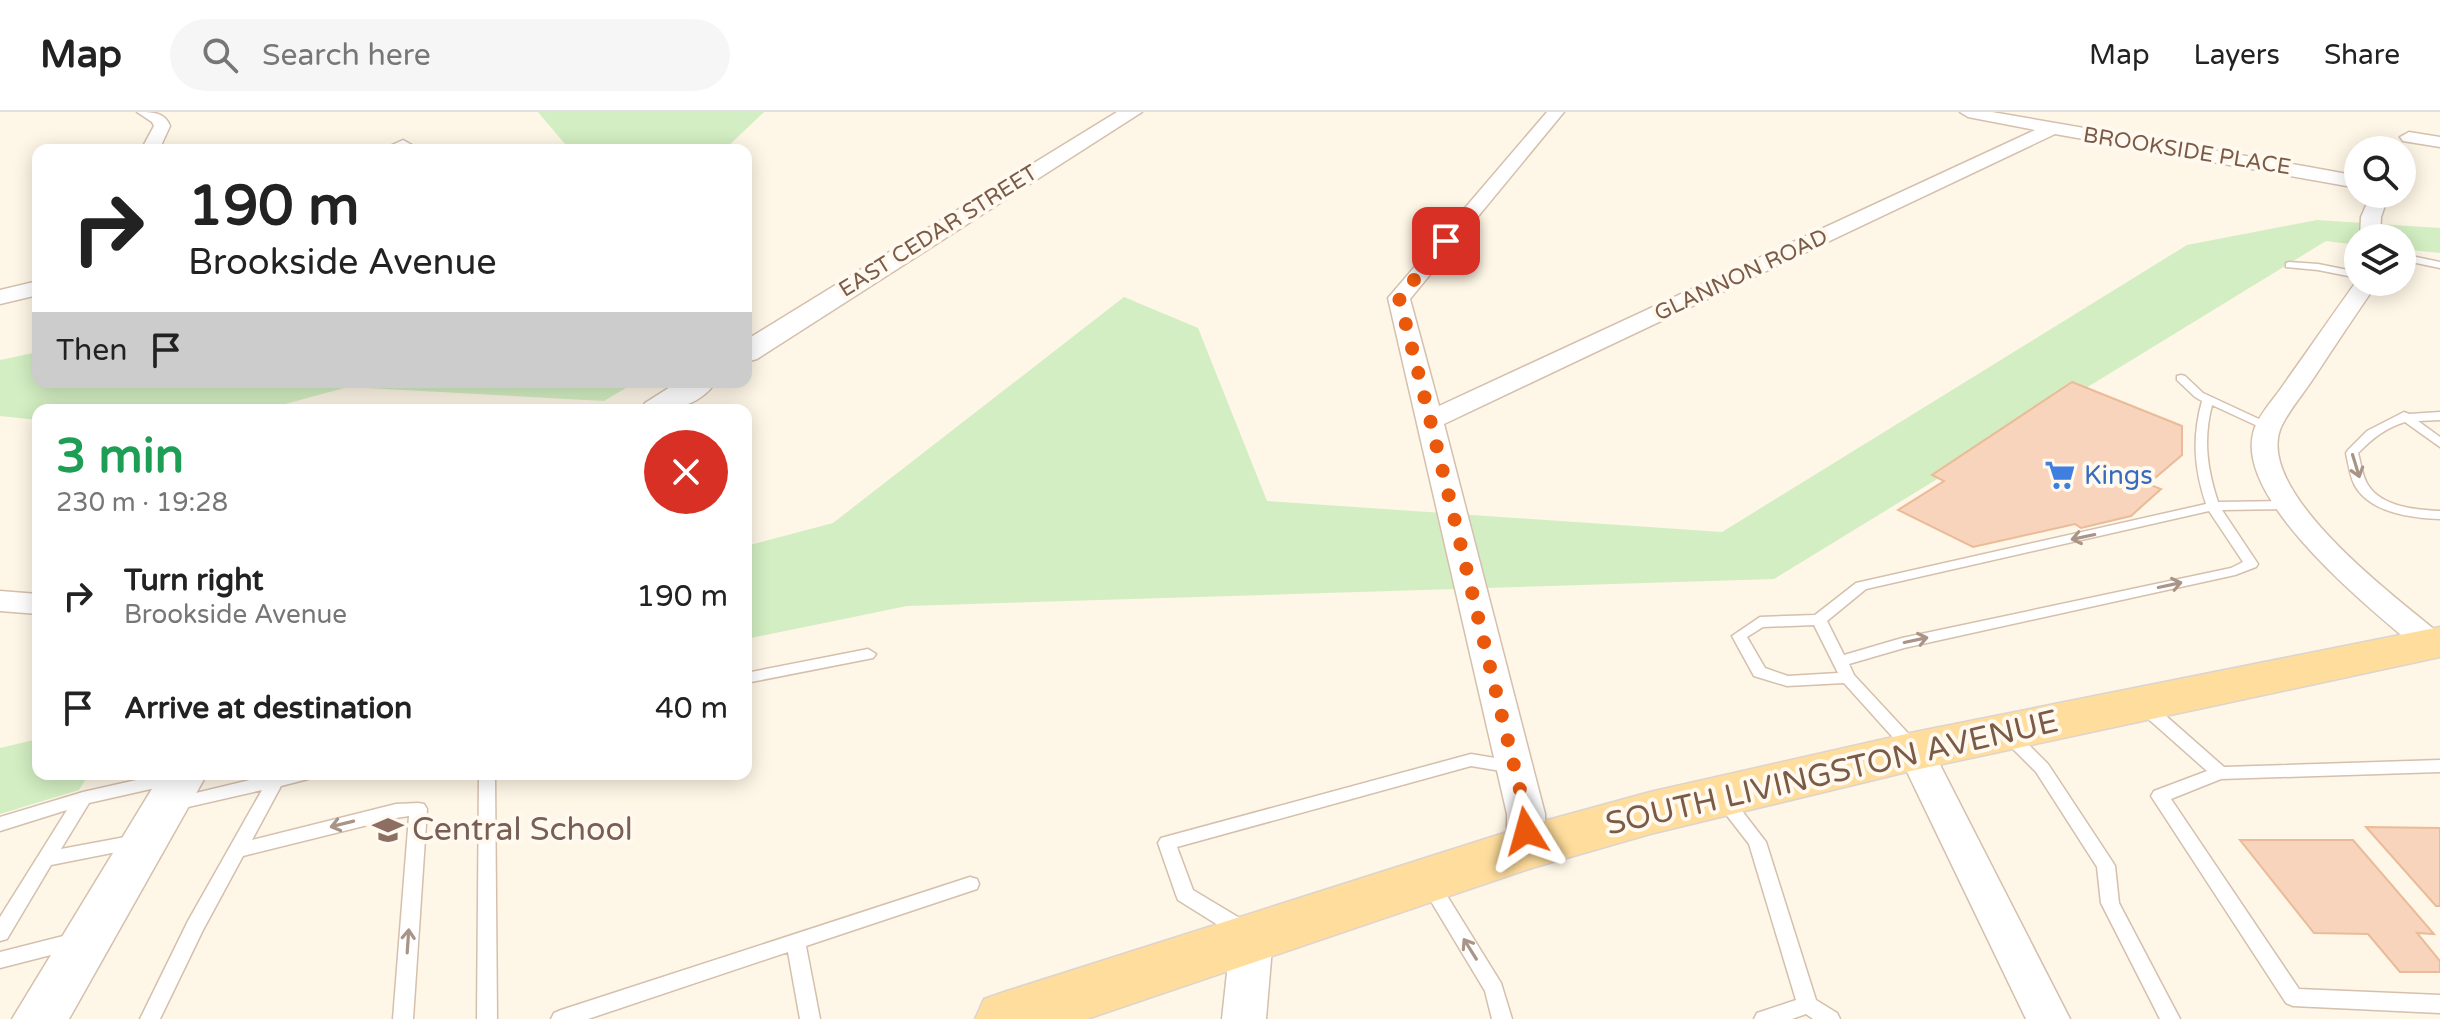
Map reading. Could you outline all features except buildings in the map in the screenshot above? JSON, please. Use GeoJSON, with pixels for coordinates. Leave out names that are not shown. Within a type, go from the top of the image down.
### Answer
{"type":"FeatureCollection","features":[{"type":"Feature","properties":{"kind":"main road","name":"SOUTH LIVINGSTON AVENUE"},"geometry":{"type":"LineString","coordinates":[[1007,1019],[1526,848],[1721,796],[2141,703],[2437,646]]}},
{"type":"Feature","properties":{"kind":"street"},"geometry":{"type":"LineString","coordinates":[[145,112],[160,119],[162,126],[153,144]]}},
{"type":"Feature","properties":{"kind":"street","name":"EAST CEDAR STREET"},"geometry":{"type":"LineString","coordinates":[[752,349],[1132,112]]}},
{"type":"Feature","properties":{"kind":"street"},"geometry":{"type":"LineString","coordinates":[[1526,848],[1526,814],[1399,298],[1556,112]]}},
{"type":"Feature","properties":{"kind":"street","name":"BROOKSIDE PLACE"},"geometry":{"type":"LineString","coordinates":[[1968,112],[2050,130],[2236,157],[2344,179]]}},
{"type":"Feature","properties":{"kind":"street","name":"GLANNON ROAD"},"geometry":{"type":"LineString","coordinates":[[1431,420],[2050,130]]}},
{"type":"Feature","properties":{"kind":"street"},"geometry":{"type":"LineString","coordinates":[[2416,139],[2440,142]]}},
{"type":"Feature","properties":{"kind":"street"},"geometry":{"type":"LineString","coordinates":[[0,297],[32,289]]}},
{"type":"Feature","properties":{"kind":"street"},"geometry":{"type":"LineString","coordinates":[[2357,296],[2268,426],[2263,454],[2291,505],[2329,552],[2437,646]]}},
{"type":"Feature","properties":{"kind":"street"},"geometry":{"type":"LineString","coordinates":[[665,404],[691,388]]}},
{"type":"Feature","properties":{"kind":"street"},"geometry":{"type":"LineString","coordinates":[[0,601],[32,604]]}},
{"type":"Feature","properties":{"kind":"street"},"geometry":{"type":"LineString","coordinates":[[1915,751],[2048,1019]]}},
{"type":"Feature","properties":{"kind":"street"},"geometry":{"type":"LineString","coordinates":[[40,1019],[168,799]]}},
{"type":"Feature","properties":{"kind":"street"},"geometry":{"type":"LineString","coordinates":[[1244,1019],[1252,936]]}},
{"type":"Feature","properties":{"kind":"lane"},"geometry":{"type":"LineString","coordinates":[[2416,260],[2440,265]]}},
{"type":"Feature","properties":{"kind":"lane"},"geometry":{"type":"LineString","coordinates":[[2289,265],[2344,272]]}},
{"type":"Feature","properties":{"kind":"lane"},"geometry":{"type":"LineString","coordinates":[[2181,378],[2208,400],[2268,426]]}},
{"type":"Feature","properties":{"kind":"lane"},"geometry":{"type":"LineString","coordinates":[[1840,661],[1902,643],[2235,571],[2251,564],[2213,506],[2200,468],[2199,428],[2208,400]]}},
{"type":"Feature","properties":{"kind":"lane"},"geometry":{"type":"LineString","coordinates":[[2403,416],[2440,443]]}},
{"type":"Feature","properties":{"kind":"lane"},"geometry":{"type":"LineString","coordinates":[[2440,416],[2403,416],[2363,439],[2352,453],[2363,489],[2377,499],[2414,513],[2440,515]]}},
{"type":"Feature","properties":{"kind":"lane"},"geometry":{"type":"LineString","coordinates":[[1848,678],[1787,681],[1759,672],[1739,636],[1760,622],[1819,620],[1861,586],[2213,506],[2291,505]]}},
{"type":"Feature","properties":{"kind":"lane"},"geometry":{"type":"LineString","coordinates":[[1819,620],[1848,678],[1915,751]]}},
{"type":"Feature","properties":{"kind":"lane"},"geometry":{"type":"LineString","coordinates":[[752,677],[868,654]]}},
{"type":"Feature","properties":{"kind":"lane"},"geometry":{"type":"LineString","coordinates":[[2141,703],[2220,773]]}},
{"type":"Feature","properties":{"kind":"lane"},"geometry":{"type":"LineString","coordinates":[[2006,732],[2042,768],[2106,866],[2110,903],[2170,1019]]}},
{"type":"Feature","properties":{"kind":"lane"},"geometry":{"type":"LineString","coordinates":[[1252,936],[1185,895],[1167,843],[1471,760],[1514,767]]}},
{"type":"Feature","properties":{"kind":"lane"},"geometry":{"type":"LineString","coordinates":[[2440,766],[2220,773],[2160,796],[2293,997],[2440,1004]]}},
{"type":"Feature","properties":{"kind":"lane"},"geometry":{"type":"LineString","coordinates":[[0,824],[83,798],[168,799],[276,780]]}},
{"type":"Feature","properties":{"kind":"lane"},"geometry":{"type":"LineString","coordinates":[[150,1019],[276,780]]}},
{"type":"Feature","properties":{"kind":"lane"},"geometry":{"type":"LineString","coordinates":[[487,780],[487,1019]]}},
{"type":"Feature","properties":{"kind":"lane"},"geometry":{"type":"LineString","coordinates":[[1721,796],[1757,842],[1808,1005],[1830,1019]]}},
{"type":"Feature","properties":{"kind":"lane"},"geometry":{"type":"LineString","coordinates":[[0,933],[83,798]]}},
{"type":"Feature","properties":{"kind":"lane"},"geometry":{"type":"LineString","coordinates":[[46,859],[168,799]]}},
{"type":"Feature","properties":{"kind":"lane"},"geometry":{"type":"LineString","coordinates":[[238,850],[396,811],[418,809],[403,1019]]}},
{"type":"Feature","properties":{"kind":"lane"},"geometry":{"type":"LineString","coordinates":[[1427,880],[1494,989],[1502,1019]]}},
{"type":"Feature","properties":{"kind":"lane"},"geometry":{"type":"LineString","coordinates":[[561,1019],[970,884]]}},
{"type":"Feature","properties":{"kind":"lane"},"geometry":{"type":"LineString","coordinates":[[0,960],[87,938]]}},
{"type":"Feature","properties":{"kind":"lane"},"geometry":{"type":"LineString","coordinates":[[796,943],[810,1019]]}},
{"type":"Feature","properties":{"kind":"lane"},"geometry":{"type":"LineString","coordinates":[[1764,1019],[1808,1005]]}},
{"type":"Feature","properties":{"kind":"green space"},"geometry":{"type":"Polygon","coordinates":[[[538,112],[764,112],[730,144],[565,144],[538,112]]]}},
{"type":"Feature","properties":{"kind":"green space"},"geometry":{"type":"Polygon","coordinates":[[[2317,220],[2378,224],[2344,224],[2344,243],[2326,241],[1774,579],[907,606],[752,638],[752,544],[833,523],[1124,297],[1198,328],[1267,501],[1722,532],[2187,245],[2317,220]]]}},
{"type":"Feature","properties":{"kind":"green space"},"geometry":{"type":"Polygon","coordinates":[[[2416,226],[2440,228],[2440,253],[2416,250],[2416,226]]]}},
{"type":"Feature","properties":{"kind":"green space"},"geometry":{"type":"Polygon","coordinates":[[[32,353],[32,388],[344,388],[285,404],[32,404],[32,419],[0,416],[0,360],[32,353]]]}},
{"type":"Feature","properties":{"kind":"green space"},"geometry":{"type":"Polygon","coordinates":[[[366,388],[626,388],[604,401],[366,388]]]}},
{"type":"Feature","properties":{"kind":"green space"},"geometry":{"type":"Polygon","coordinates":[[[32,740],[32,780],[85,780],[79,790],[0,814],[0,748],[32,740]]]}},
{"type":"Feature","properties":{"kind":"place","name":"Kings"},"geometry":{"type":"Point","coordinates":[2060,475]}},
{"type":"Feature","properties":{"kind":"place","name":"Central School"},"geometry":{"type":"Point","coordinates":[388,830]}},
{"type":"Feature","properties":{"kind":"route"},"geometry":{"type":"LineString","coordinates":[[1446,241],[1399,298],[1526,814],[1526,831]]}}]}
